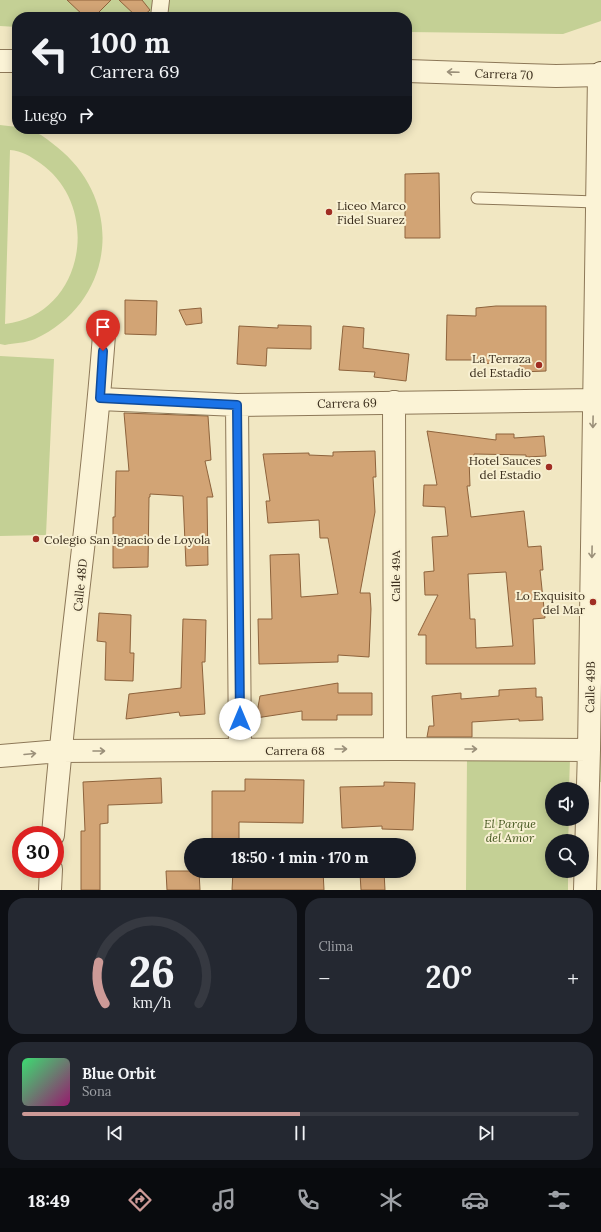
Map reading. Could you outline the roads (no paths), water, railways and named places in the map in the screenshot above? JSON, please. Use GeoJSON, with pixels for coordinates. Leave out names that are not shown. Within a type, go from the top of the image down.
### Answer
{"type":"FeatureCollection","features":[{"type":"Feature","properties":{"kind":"street"},"geometry":{"type":"LineString","coordinates":[[159,12],[160,0]]}},
{"type":"Feature","properties":{"kind":"street"},"geometry":{"type":"LineString","coordinates":[[0,61],[12,61]]}},
{"type":"Feature","properties":{"kind":"street","name":"Carrera 70"},"geometry":{"type":"LineString","coordinates":[[412,71],[556,76],[600,75]]}},
{"type":"Feature","properties":{"kind":"street","name":"Calle 49B"},"geometry":{"type":"LineString","coordinates":[[585,890],[589,750],[596,202],[599,179],[600,75]]}},
{"type":"Feature","properties":{"kind":"street","name":"Calle 48D"},"geometry":{"type":"LineString","coordinates":[[54,826],[60,751],[74,640],[100,398],[104,335]]}},
{"type":"Feature","properties":{"kind":"street","name":"Carrera 69"},"geometry":{"type":"LineString","coordinates":[[100,398],[237,405],[594,400]]}},
{"type":"Feature","properties":{"kind":"street","name":"Calle 49A"},"geometry":{"type":"LineString","coordinates":[[394,402],[395,749]]}},
{"type":"Feature","properties":{"kind":"street"},"geometry":{"type":"LineString","coordinates":[[237,405],[240,750]]}},
{"type":"Feature","properties":{"kind":"street","name":"Carrera 68"},"geometry":{"type":"LineString","coordinates":[[0,756],[60,751],[395,749],[589,750]]}},
{"type":"Feature","properties":{"kind":"street"},"geometry":{"type":"LineString","coordinates":[[50,890],[51,878]]}},
{"type":"Feature","properties":{"kind":"lane"},"geometry":{"type":"LineString","coordinates":[[477,198],[596,202]]}},
{"type":"Feature","properties":{"kind":"place","name":"Liceo Marco Fidel Suarez"},"geometry":{"type":"Point","coordinates":[329,212]}},
{"type":"Feature","properties":{"kind":"place","name":"La Terraza del Estadio"},"geometry":{"type":"Point","coordinates":[539,365]}},
{"type":"Feature","properties":{"kind":"place","name":"Hotel Sauces del Estadio"},"geometry":{"type":"Point","coordinates":[549,467]}},
{"type":"Feature","properties":{"kind":"place","name":"Colegio San Ignacio de Loyola"},"geometry":{"type":"Point","coordinates":[36,539]}},
{"type":"Feature","properties":{"kind":"place","name":"Lo Exquisito del Mar"},"geometry":{"type":"Point","coordinates":[593,602]}},
{"type":"Feature","properties":{"kind":"park label","name":"El Parque del Amor"},"geometry":{"type":"Point","coordinates":[510,830]}}]}
